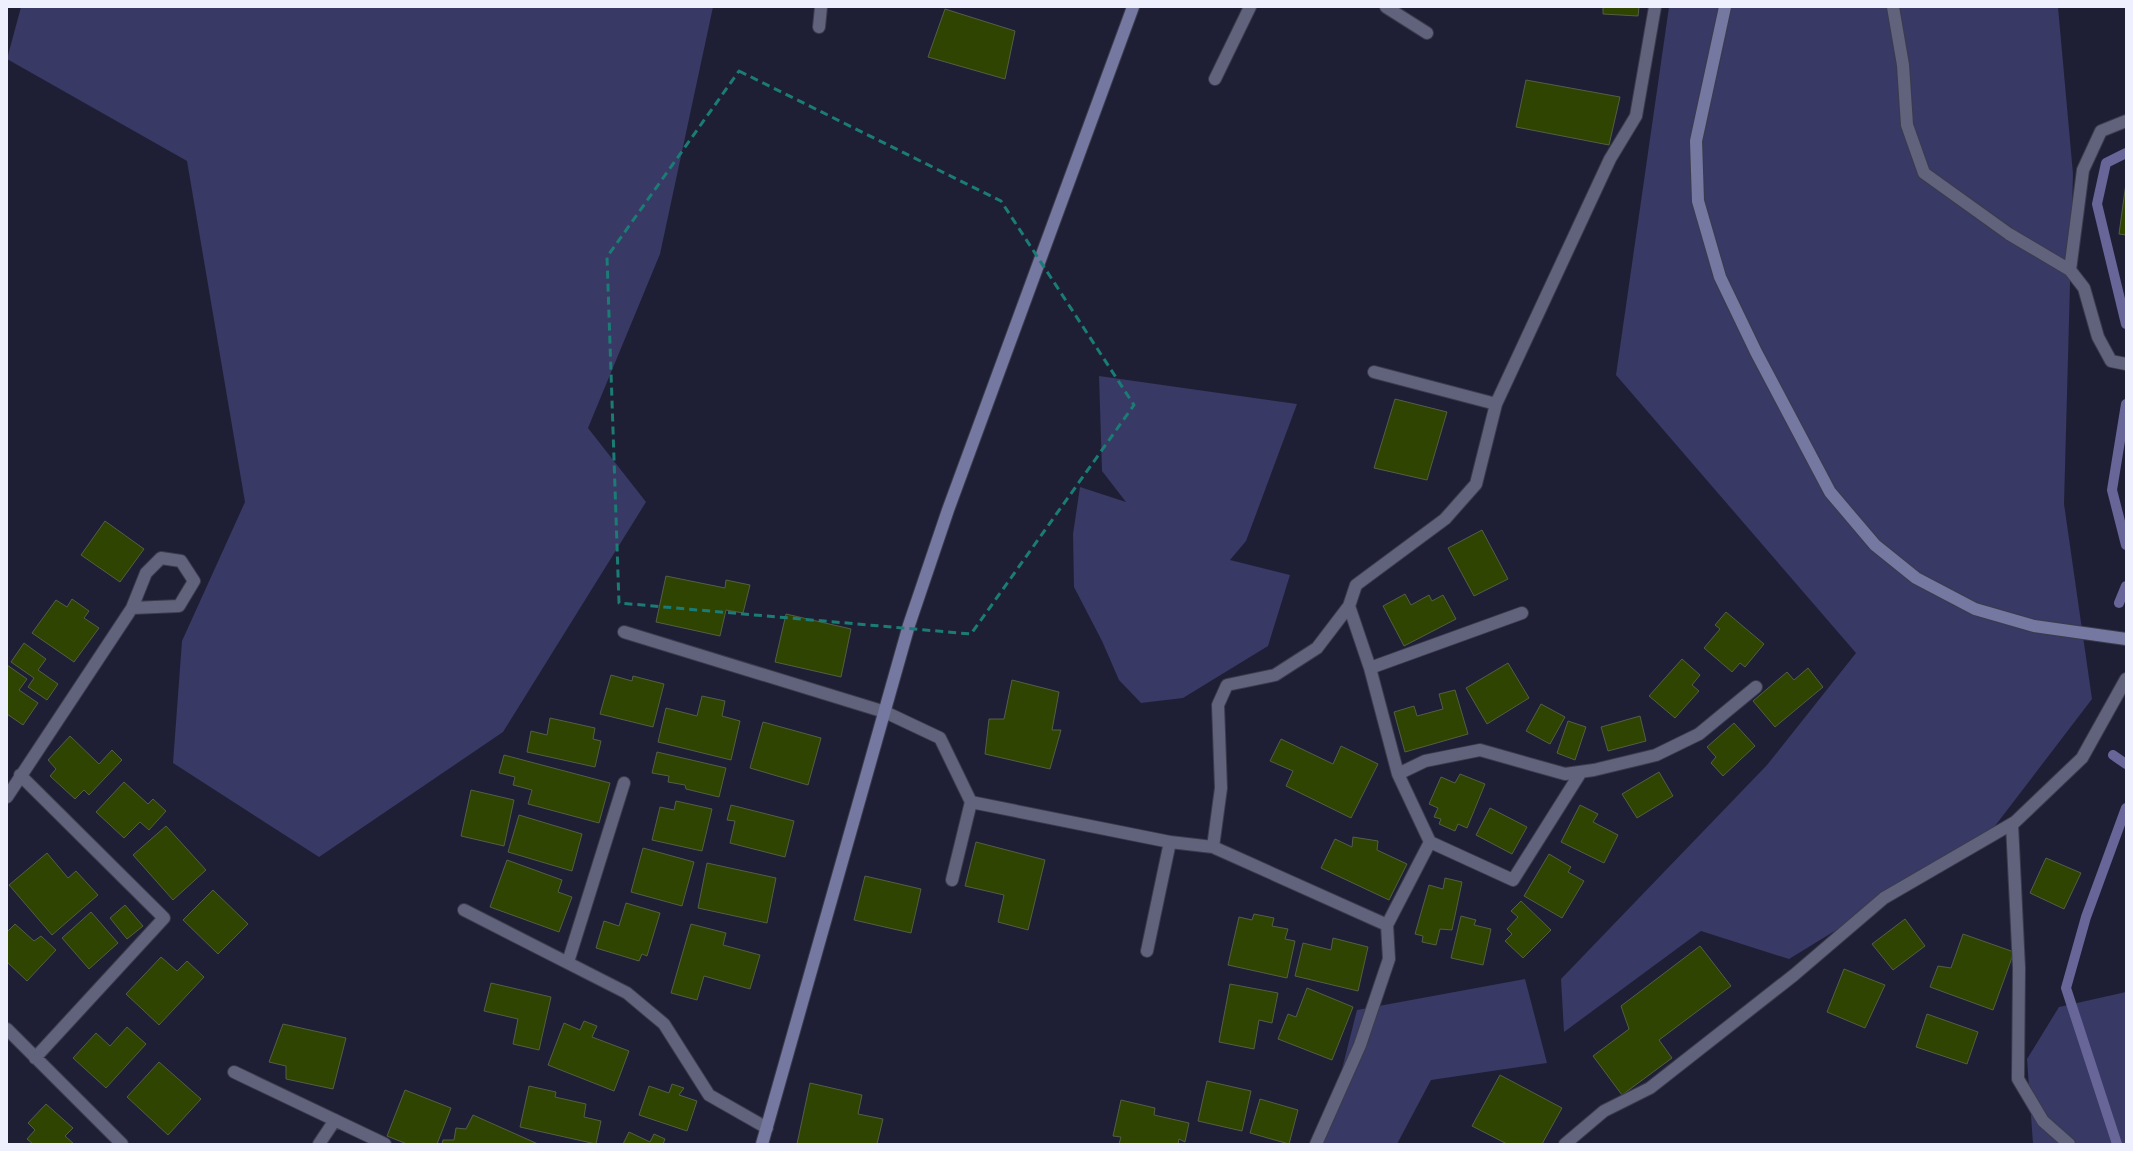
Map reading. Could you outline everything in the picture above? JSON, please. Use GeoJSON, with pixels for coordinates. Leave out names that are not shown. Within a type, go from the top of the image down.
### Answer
{"type":"FeatureCollection","features":[{"type":"Feature","properties":{"kind":"street"},"geometry":{"type":"LineString","coordinates":[[819,27],[821,7]]}},
{"type":"Feature","properties":{"kind":"street"},"geometry":{"type":"LineString","coordinates":[[762,1144],[909,625],[948,510],[1133,7]]}},
{"type":"Feature","properties":{"kind":"street"},"geometry":{"type":"LineString","coordinates":[[1216,79],[1250,7]]}},
{"type":"Feature","properties":{"kind":"street"},"geometry":{"type":"LineString","coordinates":[[1386,7],[1427,33]]}},
{"type":"Feature","properties":{"kind":"street"},"geometry":{"type":"LineString","coordinates":[[1213,847],[1221,788],[1218,705],[1228,685],[1275,675],[1317,648],[1349,606],[1356,585],[1445,519],[1476,484],[1496,404],[1610,159],[1636,116],[1655,7]]}},
{"type":"Feature","properties":{"kind":"street"},"geometry":{"type":"LineString","coordinates":[[1725,7],[1696,141],[1698,201],[1720,277],[1756,352],[1830,492],[1875,545],[1916,578],[1975,609],[2034,626],[2126,639]]}},
{"type":"Feature","properties":{"kind":"street"},"geometry":{"type":"LineString","coordinates":[[1893,7],[1903,65],[1907,124],[1924,173],[2009,234],[2070,270],[2084,288],[2098,337],[2111,362],[2126,364]]}},
{"type":"Feature","properties":{"kind":"street"},"geometry":{"type":"LineString","coordinates":[[2070,270],[2082,170],[2102,130],[2126,121]]}},
{"type":"Feature","properties":{"kind":"street"},"geometry":{"type":"LineString","coordinates":[[1374,372],[1496,404]]}},
{"type":"Feature","properties":{"kind":"street"},"geometry":{"type":"LineString","coordinates":[[7,797],[20,775],[132,608],[146,573],[161,558],[181,561],[194,580],[179,606],[132,608]]}},
{"type":"Feature","properties":{"kind":"street"},"geometry":{"type":"LineString","coordinates":[[1349,606],[1370,668],[1398,774],[1430,842],[1513,880],[1581,772]]}},
{"type":"Feature","properties":{"kind":"street"},"geometry":{"type":"LineString","coordinates":[[1370,668],[1522,613]]}},
{"type":"Feature","properties":{"kind":"street"},"geometry":{"type":"LineString","coordinates":[[624,632],[885,712],[940,738],[971,802],[952,880]]}},
{"type":"Feature","properties":{"kind":"street"},"geometry":{"type":"LineString","coordinates":[[1565,1144],[1604,1111],[1650,1088],[1794,975],[1884,898],[2012,824],[2082,758],[2126,679]]}},
{"type":"Feature","properties":{"kind":"street"},"geometry":{"type":"LineString","coordinates":[[1398,774],[1424,761],[1480,750],[1565,774],[1581,772],[1656,755],[1699,734],[1756,687]]}},
{"type":"Feature","properties":{"kind":"street"},"geometry":{"type":"LineString","coordinates":[[20,775],[164,918],[35,1058]]}},
{"type":"Feature","properties":{"kind":"street"},"geometry":{"type":"LineString","coordinates":[[568,962],[624,783]]}},
{"type":"Feature","properties":{"kind":"street"},"geometry":{"type":"LineString","coordinates":[[971,802],[1170,842],[1213,847],[1388,925]]}},
{"type":"Feature","properties":{"kind":"street"},"geometry":{"type":"LineString","coordinates":[[2012,824],[2019,968],[2018,1079],[2042,1120],[2069,1144]]}},
{"type":"Feature","properties":{"kind":"street"},"geometry":{"type":"LineString","coordinates":[[1146,951],[1170,842]]}},
{"type":"Feature","properties":{"kind":"street"},"geometry":{"type":"LineString","coordinates":[[1316,1144],[1360,1044],[1390,959],[1388,925],[1430,842]]}},
{"type":"Feature","properties":{"kind":"street"},"geometry":{"type":"LineString","coordinates":[[464,910],[627,993],[664,1024],[709,1095],[767,1128]]}},
{"type":"Feature","properties":{"kind":"street"},"geometry":{"type":"LineString","coordinates":[[7,1029],[122,1144]]}},
{"type":"Feature","properties":{"kind":"street"},"geometry":{"type":"LineString","coordinates":[[234,1072],[385,1144]]}},
{"type":"Feature","properties":{"kind":"street"},"geometry":{"type":"LineString","coordinates":[[319,1144],[335,1120]]}},
{"type":"Feature","properties":{"kind":"highlighted area"},"geometry":{"type":"Polygon","coordinates":[[[739,71],[1001,201],[1134,405],[971,634],[619,603],[607,257],[739,71]]]}},
{"type":"Feature","properties":{"kind":"shaded area"},"geometry":{"type":"Polygon","coordinates":[[[21,7],[713,7],[660,254],[588,428],[646,502],[503,732],[319,857],[173,763],[182,641],[245,502],[187,161],[7,59],[21,7]]]}},
{"type":"Feature","properties":{"kind":"shaded area"},"geometry":{"type":"Polygon","coordinates":[[[1669,7],[2058,7],[2073,174],[2064,504],[2092,699],[1985,839],[1789,959],[1701,931],[1564,1032],[1561,979],[1767,765],[1856,653],[1616,375],[1669,7]]]}},
{"type":"Feature","properties":{"kind":"shaded area"},"geometry":{"type":"Polygon","coordinates":[[[1099,376],[1297,404],[1246,541],[1230,560],[1290,575],[1268,646],[1183,698],[1141,703],[1119,680],[1102,641],[1074,587],[1073,534],[1080,487],[1126,502],[1102,471],[1099,376]]]}},
{"type":"Feature","properties":{"kind":"shaded area"},"geometry":{"type":"Polygon","coordinates":[[[1525,979],[1547,1063],[1431,1080],[1397,1144],[1323,1144],[1357,1010],[1525,979]]]}},
{"type":"Feature","properties":{"kind":"shaded area"},"geometry":{"type":"Polygon","coordinates":[[[2126,992],[2126,1144],[2033,1144],[2027,1059],[2059,1007],[2126,992]]]}},
{"type":"Feature","properties":{"kind":"building"},"geometry":{"type":"Polygon","coordinates":[[[1603,7],[1639,7],[1638,16],[1603,14],[1603,7]]]}},
{"type":"Feature","properties":{"kind":"building"},"geometry":{"type":"Polygon","coordinates":[[[945,9],[1015,31],[1005,79],[928,57],[945,9]]]}},
{"type":"Feature","properties":{"kind":"building"},"geometry":{"type":"Polygon","coordinates":[[[1526,80],[1620,97],[1609,145],[1516,127],[1526,80]]]}},
{"type":"Feature","properties":{"kind":"building"},"geometry":{"type":"Polygon","coordinates":[[[2126,183],[2126,235],[2119,234],[2126,183]]]}},
{"type":"Feature","properties":{"kind":"building"},"geometry":{"type":"Polygon","coordinates":[[[1395,399],[1447,412],[1427,480],[1374,468],[1395,399]]]}},
{"type":"Feature","properties":{"kind":"building"},"geometry":{"type":"Polygon","coordinates":[[[105,521],[144,549],[120,582],[81,555],[105,521]]]}},
{"type":"Feature","properties":{"kind":"building"},"geometry":{"type":"Polygon","coordinates":[[[1482,530],[1508,579],[1474,596],[1448,548],[1482,530]]]}},
{"type":"Feature","properties":{"kind":"building"},"geometry":{"type":"Polygon","coordinates":[[[666,576],[725,588],[726,580],[750,585],[743,613],[726,610],[720,636],[656,622],[666,576]]]}},
{"type":"Feature","properties":{"kind":"building"},"geometry":{"type":"Polygon","coordinates":[[[1405,594],[1411,605],[1429,595],[1432,601],[1443,595],[1456,619],[1404,646],[1383,606],[1405,594]]]}},
{"type":"Feature","properties":{"kind":"building"},"geometry":{"type":"Polygon","coordinates":[[[72,599],[89,611],[84,618],[99,628],[74,662],[32,633],[56,600],[67,607],[72,599]]]}},
{"type":"Feature","properties":{"kind":"building"},"geometry":{"type":"Polygon","coordinates":[[[1726,612],[1764,644],[1745,667],[1740,663],[1732,672],[1704,648],[1720,629],[1715,625],[1726,612]]]}},
{"type":"Feature","properties":{"kind":"building"},"geometry":{"type":"Polygon","coordinates":[[[786,614],[851,629],[841,677],[775,662],[786,614]]]}},
{"type":"Feature","properties":{"kind":"building"},"geometry":{"type":"Polygon","coordinates":[[[24,643],[46,659],[38,670],[58,684],[47,700],[28,687],[34,678],[11,662],[24,643]]]}},
{"type":"Feature","properties":{"kind":"building"},"geometry":{"type":"Polygon","coordinates":[[[1682,659],[1700,675],[1692,685],[1699,691],[1675,718],[1649,696],[1682,659]]]}},
{"type":"Feature","properties":{"kind":"building"},"geometry":{"type":"Polygon","coordinates":[[[1508,663],[1529,698],[1487,724],[1466,688],[1508,663]]]}},
{"type":"Feature","properties":{"kind":"building"},"geometry":{"type":"Polygon","coordinates":[[[7,665],[27,679],[19,690],[38,703],[23,725],[7,714],[7,665]]]}},
{"type":"Feature","properties":{"kind":"building"},"geometry":{"type":"Polygon","coordinates":[[[1808,668],[1823,687],[1775,727],[1753,701],[1787,672],[1794,680],[1808,668]]]}},
{"type":"Feature","properties":{"kind":"building"},"geometry":{"type":"Polygon","coordinates":[[[611,675],[632,681],[633,676],[664,684],[653,727],[600,714],[611,675]]]}},
{"type":"Feature","properties":{"kind":"building"},"geometry":{"type":"Polygon","coordinates":[[[1012,680],[1059,692],[1052,730],[1061,730],[1050,769],[985,754],[989,719],[1004,719],[1012,680]]]}},
{"type":"Feature","properties":{"kind":"building"},"geometry":{"type":"Polygon","coordinates":[[[1455,690],[1468,734],[1405,752],[1394,712],[1414,706],[1417,716],[1443,709],[1439,694],[1455,690]]]}},
{"type":"Feature","properties":{"kind":"building"},"geometry":{"type":"Polygon","coordinates":[[[702,696],[725,701],[722,716],[740,721],[731,760],[658,742],[666,708],[697,716],[702,696]]]}},
{"type":"Feature","properties":{"kind":"building"},"geometry":{"type":"Polygon","coordinates":[[[1541,704],[1565,717],[1550,744],[1526,731],[1541,704]]]}},
{"type":"Feature","properties":{"kind":"building"},"geometry":{"type":"Polygon","coordinates":[[[1640,716],[1646,741],[1608,751],[1601,727],[1640,716]]]}},
{"type":"Feature","properties":{"kind":"building"},"geometry":{"type":"Polygon","coordinates":[[[550,718],[595,728],[593,739],[601,741],[595,767],[527,752],[531,731],[547,735],[550,718]]]}},
{"type":"Feature","properties":{"kind":"building"},"geometry":{"type":"Polygon","coordinates":[[[1568,721],[1586,727],[1575,760],[1557,753],[1568,721]]]}},
{"type":"Feature","properties":{"kind":"building"},"geometry":{"type":"Polygon","coordinates":[[[763,722],[821,738],[808,785],[750,768],[763,722]]]}},
{"type":"Feature","properties":{"kind":"building"},"geometry":{"type":"Polygon","coordinates":[[[1734,723],[1755,746],[1723,776],[1711,763],[1716,757],[1707,747],[1734,723]]]}},
{"type":"Feature","properties":{"kind":"building"},"geometry":{"type":"Polygon","coordinates":[[[70,736],[99,764],[112,750],[122,760],[89,795],[84,790],[75,799],[50,776],[56,769],[48,760],[70,736]]]}},
{"type":"Feature","properties":{"kind":"building"},"geometry":{"type":"Polygon","coordinates":[[[1281,739],[1333,764],[1341,746],[1378,764],[1351,818],[1286,786],[1293,771],[1270,761],[1281,739]]]}},
{"type":"Feature","properties":{"kind":"building"},"geometry":{"type":"Polygon","coordinates":[[[657,752],[726,768],[719,797],[686,789],[685,785],[668,782],[669,776],[652,773],[657,752]]]}},
{"type":"Feature","properties":{"kind":"building"},"geometry":{"type":"Polygon","coordinates":[[[504,755],[610,783],[599,823],[528,804],[532,790],[513,785],[515,777],[499,773],[504,755]]]}},
{"type":"Feature","properties":{"kind":"building"},"geometry":{"type":"Polygon","coordinates":[[[1659,772],[1673,796],[1637,818],[1622,794],[1659,772]]]}},
{"type":"Feature","properties":{"kind":"building"},"geometry":{"type":"Polygon","coordinates":[[[1460,774],[1485,784],[1467,828],[1458,824],[1455,831],[1439,824],[1441,819],[1434,817],[1438,808],[1429,804],[1441,777],[1455,783],[1460,774]]]}},
{"type":"Feature","properties":{"kind":"building"},"geometry":{"type":"Polygon","coordinates":[[[124,782],[148,804],[153,799],[166,811],[149,830],[140,822],[124,838],[96,812],[124,782]]]}},
{"type":"Feature","properties":{"kind":"building"},"geometry":{"type":"Polygon","coordinates":[[[471,790],[514,800],[504,846],[461,836],[471,790]]]}},
{"type":"Feature","properties":{"kind":"building"},"geometry":{"type":"Polygon","coordinates":[[[676,801],[712,809],[702,851],[652,840],[660,807],[674,810],[676,801]]]}},
{"type":"Feature","properties":{"kind":"building"},"geometry":{"type":"Polygon","coordinates":[[[731,805],[794,821],[785,857],[730,843],[735,821],[727,820],[731,805]]]}},
{"type":"Feature","properties":{"kind":"building"},"geometry":{"type":"Polygon","coordinates":[[[1580,805],[1598,814],[1593,822],[1618,835],[1604,863],[1561,842],[1580,805]]]}},
{"type":"Feature","properties":{"kind":"building"},"geometry":{"type":"Polygon","coordinates":[[[1490,808],[1527,827],[1512,854],[1476,835],[1490,808]]]}},
{"type":"Feature","properties":{"kind":"building"},"geometry":{"type":"Polygon","coordinates":[[[519,815],[582,834],[572,871],[508,852],[519,815]]]}},
{"type":"Feature","properties":{"kind":"building"},"geometry":{"type":"Polygon","coordinates":[[[166,826],[206,870],[173,900],[133,855],[166,826]]]}},
{"type":"Feature","properties":{"kind":"building"},"geometry":{"type":"Polygon","coordinates":[[[1353,837],[1378,841],[1377,850],[1407,864],[1389,900],[1321,868],[1335,839],[1352,847],[1353,837]]]}},
{"type":"Feature","properties":{"kind":"building"},"geometry":{"type":"Polygon","coordinates":[[[976,842],[1045,860],[1028,930],[998,922],[1004,895],[965,886],[976,842]]]}},
{"type":"Feature","properties":{"kind":"building"},"geometry":{"type":"Polygon","coordinates":[[[643,848],[694,862],[682,906],[631,892],[643,848]]]}},
{"type":"Feature","properties":{"kind":"building"},"geometry":{"type":"Polygon","coordinates":[[[47,853],[68,878],[76,871],[98,895],[52,935],[9,885],[47,853]]]}},
{"type":"Feature","properties":{"kind":"building"},"geometry":{"type":"Polygon","coordinates":[[[1549,854],[1571,867],[1568,872],[1584,881],[1562,918],[1524,896],[1549,854]]]}},
{"type":"Feature","properties":{"kind":"building"},"geometry":{"type":"Polygon","coordinates":[[[2046,858],[2081,873],[2064,909],[2030,893],[2046,858]]]}},
{"type":"Feature","properties":{"kind":"building"},"geometry":{"type":"Polygon","coordinates":[[[507,860],[562,880],[558,892],[572,897],[559,932],[490,907],[507,860]]]}},
{"type":"Feature","properties":{"kind":"building"},"geometry":{"type":"Polygon","coordinates":[[[707,863],[776,878],[767,923],[698,908],[707,863]]]}},
{"type":"Feature","properties":{"kind":"building"},"geometry":{"type":"Polygon","coordinates":[[[865,876],[921,889],[911,933],[854,920],[865,876]]]}},
{"type":"Feature","properties":{"kind":"building"},"geometry":{"type":"Polygon","coordinates":[[[1445,878],[1462,882],[1452,930],[1440,929],[1436,945],[1422,942],[1423,936],[1415,934],[1429,885],[1443,889],[1445,878]]]}},
{"type":"Feature","properties":{"kind":"building"},"geometry":{"type":"Polygon","coordinates":[[[213,890],[248,924],[218,954],[183,920],[213,890]]]}},
{"type":"Feature","properties":{"kind":"building"},"geometry":{"type":"Polygon","coordinates":[[[1521,901],[1551,930],[1523,958],[1505,941],[1512,934],[1507,929],[1518,917],[1511,911],[1521,901]]]}},
{"type":"Feature","properties":{"kind":"building"},"geometry":{"type":"Polygon","coordinates":[[[626,903],[660,913],[647,956],[642,954],[639,961],[596,948],[604,921],[619,926],[626,903]]]}},
{"type":"Feature","properties":{"kind":"building"},"geometry":{"type":"Polygon","coordinates":[[[125,905],[143,926],[127,939],[110,918],[125,905]]]}},
{"type":"Feature","properties":{"kind":"building"},"geometry":{"type":"Polygon","coordinates":[[[91,912],[118,943],[89,969],[62,938],[91,912]]]}},
{"type":"Feature","properties":{"kind":"building"},"geometry":{"type":"Polygon","coordinates":[[[1254,914],[1274,918],[1272,926],[1288,929],[1285,939],[1295,941],[1287,978],[1228,965],[1239,917],[1252,920],[1254,914]]]}},
{"type":"Feature","properties":{"kind":"building"},"geometry":{"type":"Polygon","coordinates":[[[1461,916],[1476,920],[1474,925],[1491,929],[1483,965],[1451,958],[1461,916]]]}},
{"type":"Feature","properties":{"kind":"building"},"geometry":{"type":"Polygon","coordinates":[[[1905,919],[1925,946],[1893,970],[1872,944],[1905,919]]]}},
{"type":"Feature","properties":{"kind":"building"},"geometry":{"type":"Polygon","coordinates":[[[15,924],[34,941],[41,936],[56,950],[27,981],[7,962],[7,932],[15,924]]]}},
{"type":"Feature","properties":{"kind":"building"},"geometry":{"type":"Polygon","coordinates":[[[691,924],[726,933],[723,945],[760,955],[750,989],[704,976],[697,1000],[671,993],[691,924]]]}},
{"type":"Feature","properties":{"kind":"building"},"geometry":{"type":"Polygon","coordinates":[[[1963,934],[2014,952],[1993,1010],[1930,987],[1938,966],[1951,968],[1963,934]]]}},
{"type":"Feature","properties":{"kind":"building"},"geometry":{"type":"Polygon","coordinates":[[[1333,938],[1368,947],[1358,991],[1295,976],[1303,943],[1331,950],[1333,938]]]}},
{"type":"Feature","properties":{"kind":"building"},"geometry":{"type":"Polygon","coordinates":[[[1700,946],[1731,986],[1659,1040],[1672,1058],[1622,1095],[1593,1056],[1629,1029],[1621,1006],[1700,946]]]}},
{"type":"Feature","properties":{"kind":"building"},"geometry":{"type":"Polygon","coordinates":[[[161,957],[177,971],[187,961],[204,977],[159,1025],[126,994],[161,957]]]}},
{"type":"Feature","properties":{"kind":"building"},"geometry":{"type":"Polygon","coordinates":[[[1844,969],[1885,985],[1865,1028],[1827,1012],[1844,969]]]}},
{"type":"Feature","properties":{"kind":"building"},"geometry":{"type":"Polygon","coordinates":[[[491,983],[551,997],[539,1050],[513,1044],[518,1019],[484,1011],[491,983]]]}},
{"type":"Feature","properties":{"kind":"building"},"geometry":{"type":"Polygon","coordinates":[[[1230,984],[1278,993],[1272,1023],[1259,1020],[1254,1049],[1219,1042],[1230,984]]]}},
{"type":"Feature","properties":{"kind":"building"},"geometry":{"type":"Polygon","coordinates":[[[1307,988],[1353,1007],[1332,1060],[1278,1039],[1288,1014],[1296,1017],[1307,988]]]}},
{"type":"Feature","properties":{"kind":"building"},"geometry":{"type":"Polygon","coordinates":[[[1927,1014],[1978,1032],[1967,1064],[1916,1047],[1927,1014]]]}},
{"type":"Feature","properties":{"kind":"building"},"geometry":{"type":"Polygon","coordinates":[[[584,1021],[597,1026],[592,1037],[629,1051],[614,1091],[548,1065],[564,1023],[580,1030],[584,1021]]]}},
{"type":"Feature","properties":{"kind":"building"},"geometry":{"type":"Polygon","coordinates":[[[283,1024],[346,1038],[333,1089],[286,1079],[286,1066],[269,1062],[283,1024]]]}},
{"type":"Feature","properties":{"kind":"building"},"geometry":{"type":"Polygon","coordinates":[[[127,1027],[146,1044],[106,1088],[73,1058],[96,1033],[110,1046],[127,1027]]]}},
{"type":"Feature","properties":{"kind":"building"},"geometry":{"type":"Polygon","coordinates":[[[159,1062],[201,1099],[168,1135],[127,1097],[159,1062]]]}},
{"type":"Feature","properties":{"kind":"building"},"geometry":{"type":"Polygon","coordinates":[[[1500,1075],[1562,1108],[1542,1144],[1507,1144],[1472,1126],[1500,1075]]]}},
{"type":"Feature","properties":{"kind":"building"},"geometry":{"type":"Polygon","coordinates":[[[1207,1081],[1251,1091],[1242,1131],[1198,1121],[1207,1081]]]}},
{"type":"Feature","properties":{"kind":"building"},"geometry":{"type":"Polygon","coordinates":[[[810,1083],[862,1095],[858,1114],[883,1119],[877,1144],[797,1144],[810,1083]]]}},
{"type":"Feature","properties":{"kind":"building"},"geometry":{"type":"Polygon","coordinates":[[[672,1084],[684,1088],[679,1095],[697,1101],[687,1131],[639,1115],[649,1086],[669,1093],[672,1084]]]}},
{"type":"Feature","properties":{"kind":"building"},"geometry":{"type":"Polygon","coordinates":[[[529,1086],[556,1092],[555,1097],[586,1104],[584,1117],[601,1121],[596,1144],[520,1127],[529,1086]]]}},
{"type":"Feature","properties":{"kind":"building"},"geometry":{"type":"Polygon","coordinates":[[[405,1090],[451,1108],[437,1144],[407,1144],[387,1136],[405,1090]]]}},
{"type":"Feature","properties":{"kind":"building"},"geometry":{"type":"Polygon","coordinates":[[[1260,1099],[1298,1110],[1289,1144],[1250,1133],[1260,1099]]]}},
{"type":"Feature","properties":{"kind":"building"},"geometry":{"type":"Polygon","coordinates":[[[1121,1100],[1155,1108],[1154,1115],[1189,1123],[1185,1142],[1179,1139],[1178,1144],[1119,1144],[1121,1137],[1113,1136],[1121,1100]]]}},
{"type":"Feature","properties":{"kind":"building"},"geometry":{"type":"Polygon","coordinates":[[[46,1104],[73,1128],[65,1136],[74,1144],[33,1144],[27,1139],[35,1130],[28,1123],[46,1104]]]}},
{"type":"Feature","properties":{"kind":"building"},"geometry":{"type":"Polygon","coordinates":[[[473,1115],[538,1144],[442,1144],[443,1140],[454,1140],[456,1128],[466,1129],[473,1115]]]}},
{"type":"Feature","properties":{"kind":"building"},"geometry":{"type":"Polygon","coordinates":[[[629,1132],[650,1142],[654,1134],[665,1139],[663,1144],[623,1144],[629,1132]]]}},
{"type":"Feature","properties":{"kind":"waterway"},"geometry":{"type":"LineString","coordinates":[[2126,153],[2106,163],[2097,204],[2126,324]]}},
{"type":"Feature","properties":{"kind":"waterway"},"geometry":{"type":"LineString","coordinates":[[2126,404],[2112,490],[2126,545]]}},
{"type":"Feature","properties":{"kind":"waterway"},"geometry":{"type":"LineString","coordinates":[[2119,603],[2126,586]]}},
{"type":"Feature","properties":{"kind":"waterway"},"geometry":{"type":"LineString","coordinates":[[2113,755],[2126,764]]}},
{"type":"Feature","properties":{"kind":"waterway"},"geometry":{"type":"LineString","coordinates":[[2117,1144],[2066,988],[2086,917],[2126,808]]}}]}
